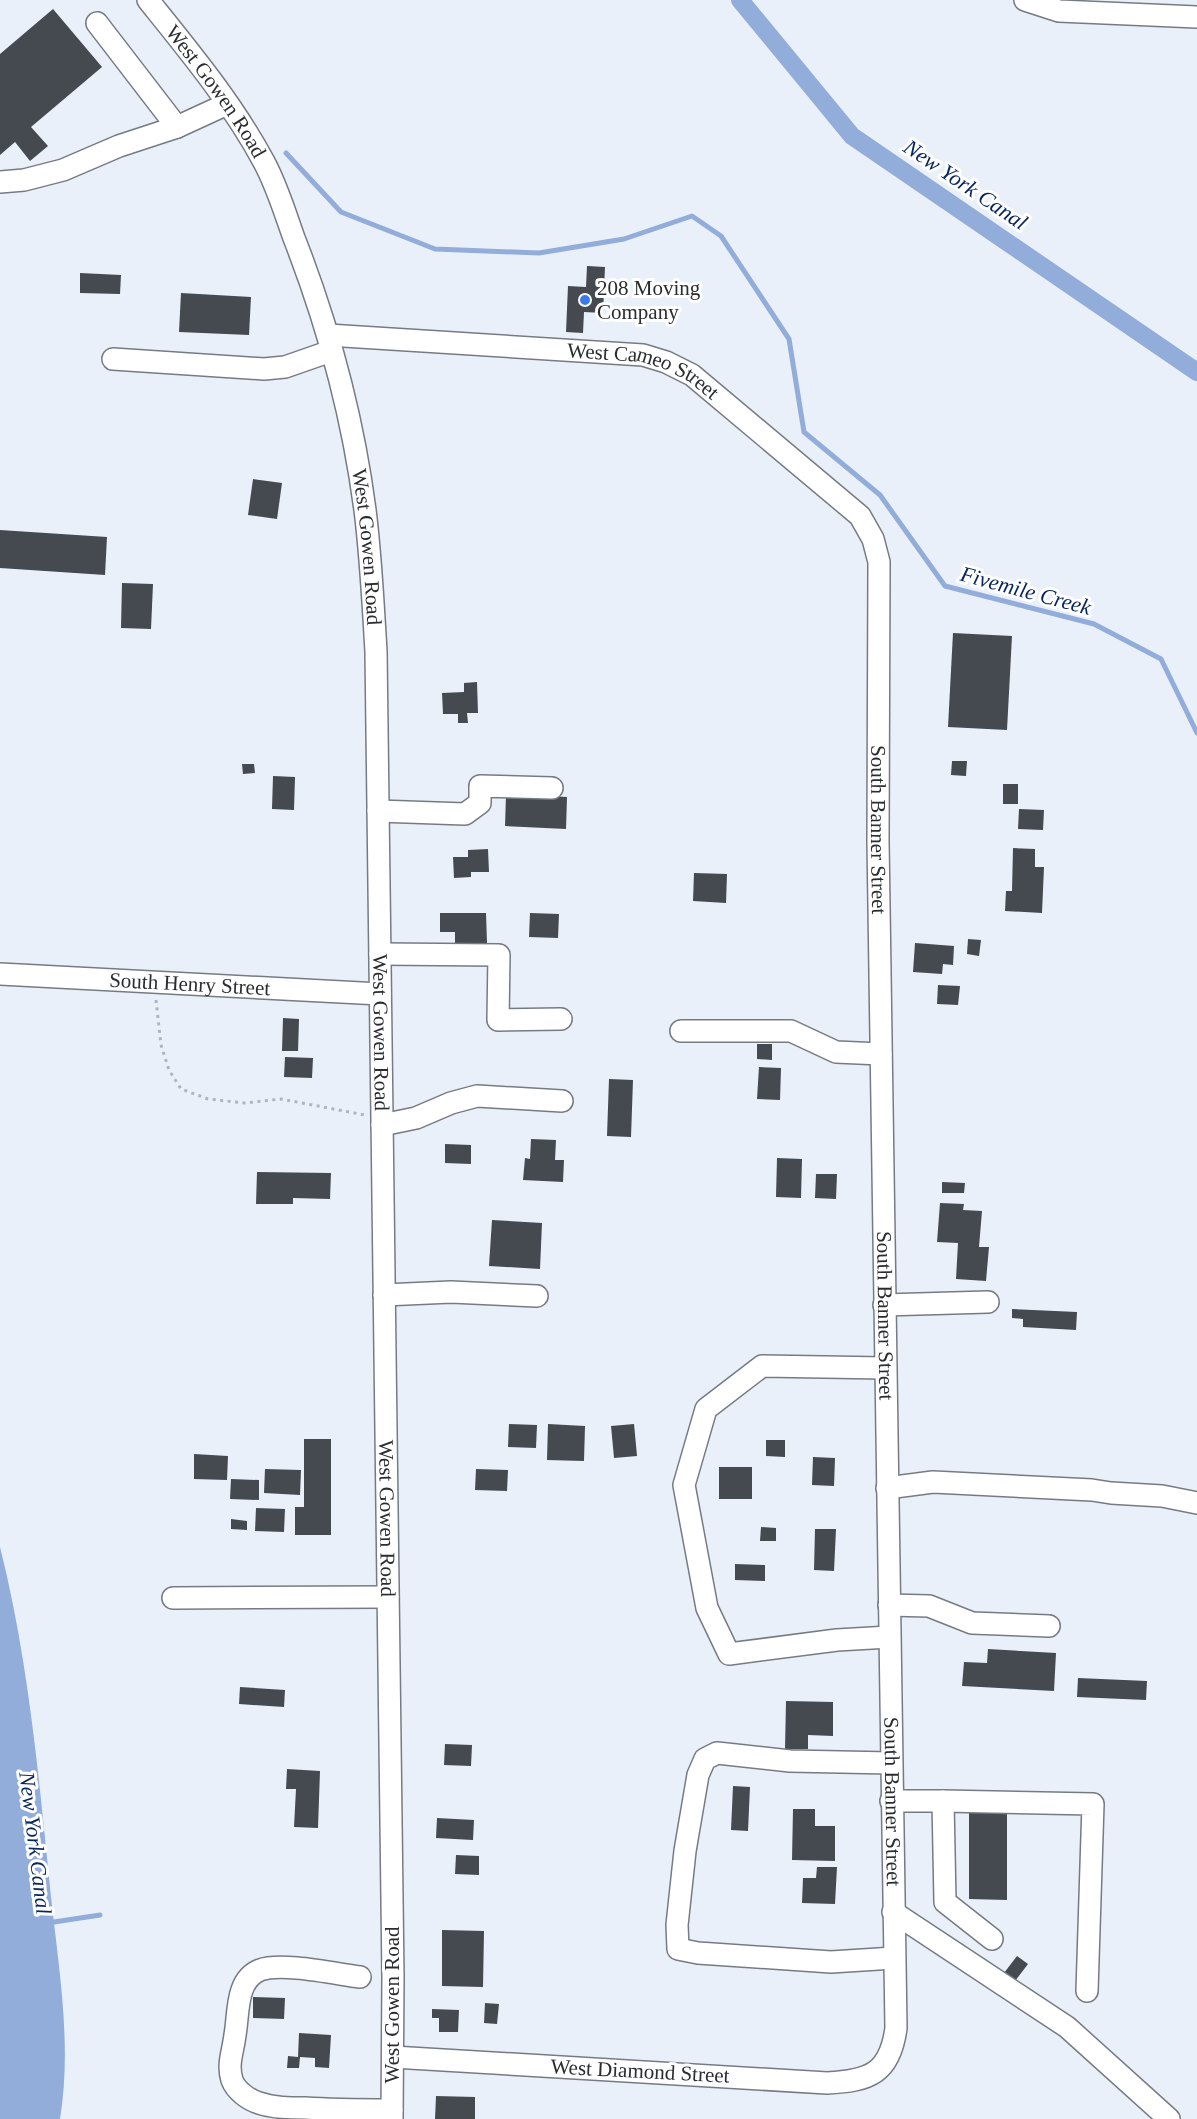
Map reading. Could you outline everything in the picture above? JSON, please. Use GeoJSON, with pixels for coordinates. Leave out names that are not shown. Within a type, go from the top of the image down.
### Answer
{"type":"FeatureCollection","features":[{"type":"Feature","properties":{"kind":"street","name":"West Gowen Road"},"geometry":{"type":"LineString","coordinates":[[148,0],[193,56],[266,165],[302,258],[329,343],[351,427],[365,511],[376,651],[392,2115]]}},
{"type":"Feature","properties":{"kind":"street"},"geometry":{"type":"LineString","coordinates":[[1025,0],[1059,11],[1197,17]]}},
{"type":"Feature","properties":{"kind":"street"},"geometry":{"type":"LineString","coordinates":[[97,23],[177,127]]}},
{"type":"Feature","properties":{"kind":"street"},"geometry":{"type":"LineString","coordinates":[[0,182],[24,180],[63,170],[119,146],[177,127],[227,104]]}},
{"type":"Feature","properties":{"kind":"street"},"geometry":{"type":"LineString","coordinates":[[113,359],[264,369],[285,367],[329,343]]}},
{"type":"Feature","properties":{"kind":"street","name":"West Cameo Street"},"geometry":{"type":"LineString","coordinates":[[329,343],[643,355],[666,362],[692,375],[860,516],[873,539],[879,562]]}},
{"type":"Feature","properties":{"kind":"street","name":"South Banner Street"},"geometry":{"type":"LineString","coordinates":[[879,562],[878,841],[896,2028],[893,2048],[882,2067]]}},
{"type":"Feature","properties":{"kind":"street"},"geometry":{"type":"LineString","coordinates":[[378,811],[465,814],[480,803],[480,786],[552,788]]}},
{"type":"Feature","properties":{"kind":"street"},"geometry":{"type":"LineString","coordinates":[[380,954],[499,956],[498,1020],[561,1019]]}},
{"type":"Feature","properties":{"kind":"street","name":"South Henry Street"},"geometry":{"type":"LineString","coordinates":[[0,974],[380,994]]}},
{"type":"Feature","properties":{"kind":"street"},"geometry":{"type":"LineString","coordinates":[[681,1030],[791,1031],[836,1052],[881,1053]]}},
{"type":"Feature","properties":{"kind":"street"},"geometry":{"type":"LineString","coordinates":[[382,1121],[416,1118],[452,1103],[477,1096],[562,1101]]}},
{"type":"Feature","properties":{"kind":"street"},"geometry":{"type":"LineString","coordinates":[[384,1295],[451,1292],[537,1296]]}},
{"type":"Feature","properties":{"kind":"street"},"geometry":{"type":"LineString","coordinates":[[885,1305],[988,1302]]}},
{"type":"Feature","properties":{"kind":"street"},"geometry":{"type":"LineString","coordinates":[[885,1368],[762,1366],[706,1409],[684,1485],[707,1608],[729,1654],[837,1640],[889,1637]]}},
{"type":"Feature","properties":{"kind":"street"},"geometry":{"type":"LineString","coordinates":[[887,1488],[933,1482],[1162,1496],[1197,1503]]}},
{"type":"Feature","properties":{"kind":"street"},"geometry":{"type":"LineString","coordinates":[[173,1598],[388,1597]]}},
{"type":"Feature","properties":{"kind":"street"},"geometry":{"type":"LineString","coordinates":[[889,1605],[929,1606],[972,1623],[1049,1626]]}},
{"type":"Feature","properties":{"kind":"street"},"geometry":{"type":"LineString","coordinates":[[891,1763],[790,1761],[717,1753],[705,1759],[698,1775],[685,1851],[676,1925],[678,1949],[698,1953],[831,1962],[894,1958]]}},
{"type":"Feature","properties":{"kind":"street"},"geometry":{"type":"LineString","coordinates":[[891,1801],[1093,1804],[1087,1990]]}},
{"type":"Feature","properties":{"kind":"street"},"geometry":{"type":"LineString","coordinates":[[944,1801],[945,1902],[992,1940]]}},
{"type":"Feature","properties":{"kind":"street"},"geometry":{"type":"LineString","coordinates":[[893,1912],[1067,2027],[1169,2119]]}},
{"type":"Feature","properties":{"kind":"street"},"geometry":{"type":"LineString","coordinates":[[360,1977],[283,1967],[258,1971],[249,1978],[242,1991],[229,2067],[233,2083],[242,2094],[259,2103],[281,2107],[392,2115]]}},
{"type":"Feature","properties":{"kind":"street","name":"West Diamond Street"},"geometry":{"type":"LineString","coordinates":[[393,2057],[827,2083],[850,2082],[868,2077],[882,2067]]}},
{"type":"Feature","properties":{"kind":"path"},"geometry":{"type":"LineString","coordinates":[[156,983],[161,1045],[169,1070],[181,1089],[208,1099],[245,1102],[281,1099],[382,1121]]}},
{"type":"Feature","properties":{"kind":"water"},"geometry":{"type":"Polygon","coordinates":[[[0,1547],[26,1677],[61,1980],[65,2064],[60,2119],[0,2119],[0,1547]]]}},
{"type":"Feature","properties":{"kind":"building"},"geometry":{"type":"Polygon","coordinates":[[[53,9],[102,67],[31,127],[48,146],[30,161],[15,142],[0,155],[0,54],[53,9]]]}},
{"type":"Feature","properties":{"kind":"building","name":"208 Moving Company"},"geometry":{"type":"Polygon","coordinates":[[[587,266],[605,267],[603,313],[584,312],[583,333],[566,332],[568,286],[586,287],[587,266]]]}},
{"type":"Feature","properties":{"kind":"building"},"geometry":{"type":"Polygon","coordinates":[[[80,273],[121,275],[120,294],[80,293],[80,273]]]}},
{"type":"Feature","properties":{"kind":"building"},"geometry":{"type":"Polygon","coordinates":[[[181,293],[251,297],[249,335],[179,332],[181,293]]]}},
{"type":"Feature","properties":{"kind":"building"},"geometry":{"type":"Polygon","coordinates":[[[253,479],[282,483],[277,519],[248,515],[253,479]]]}},
{"type":"Feature","properties":{"kind":"building"},"geometry":{"type":"Polygon","coordinates":[[[0,530],[107,537],[105,575],[0,568],[0,530]]]}},
{"type":"Feature","properties":{"kind":"building"},"geometry":{"type":"Polygon","coordinates":[[[122,583],[153,584],[151,629],[121,628],[122,583]]]}},
{"type":"Feature","properties":{"kind":"building"},"geometry":{"type":"Polygon","coordinates":[[[953,633],[1012,636],[1007,730],[948,727],[953,633]]]}},
{"type":"Feature","properties":{"kind":"building"},"geometry":{"type":"Polygon","coordinates":[[[477,682],[478,713],[467,713],[468,723],[458,723],[458,714],[443,714],[442,693],[464,692],[464,683],[477,682]]]}},
{"type":"Feature","properties":{"kind":"building"},"geometry":{"type":"Polygon","coordinates":[[[952,761],[967,761],[966,776],[951,775],[952,761]]]}},
{"type":"Feature","properties":{"kind":"building"},"geometry":{"type":"Polygon","coordinates":[[[242,764],[254,764],[255,773],[243,774],[242,764]]]}},
{"type":"Feature","properties":{"kind":"building"},"geometry":{"type":"Polygon","coordinates":[[[273,776],[295,777],[294,810],[272,809],[273,776]]]}},
{"type":"Feature","properties":{"kind":"building"},"geometry":{"type":"Polygon","coordinates":[[[1003,784],[1018,784],[1018,804],[1003,804],[1003,784]]]}},
{"type":"Feature","properties":{"kind":"building"},"geometry":{"type":"Polygon","coordinates":[[[506,794],[567,797],[566,829],[505,826],[506,794]]]}},
{"type":"Feature","properties":{"kind":"building"},"geometry":{"type":"Polygon","coordinates":[[[1019,809],[1044,810],[1043,830],[1018,829],[1019,809]]]}},
{"type":"Feature","properties":{"kind":"building"},"geometry":{"type":"Polygon","coordinates":[[[1013,848],[1035,849],[1035,867],[1044,867],[1042,913],[1005,911],[1006,891],[1012,891],[1013,848]]]}},
{"type":"Feature","properties":{"kind":"building"},"geometry":{"type":"Polygon","coordinates":[[[488,849],[489,872],[471,872],[471,877],[454,878],[453,857],[468,857],[468,850],[488,849]]]}},
{"type":"Feature","properties":{"kind":"building"},"geometry":{"type":"Polygon","coordinates":[[[694,873],[727,874],[726,903],[693,901],[694,873]]]}},
{"type":"Feature","properties":{"kind":"building"},"geometry":{"type":"Polygon","coordinates":[[[440,913],[486,913],[487,943],[455,944],[455,932],[440,932],[440,913]]]}},
{"type":"Feature","properties":{"kind":"building"},"geometry":{"type":"Polygon","coordinates":[[[530,913],[559,914],[558,938],[529,937],[530,913]]]}},
{"type":"Feature","properties":{"kind":"building"},"geometry":{"type":"Polygon","coordinates":[[[968,939],[981,940],[979,956],[967,954],[968,939]]]}},
{"type":"Feature","properties":{"kind":"building"},"geometry":{"type":"Polygon","coordinates":[[[915,943],[954,946],[953,965],[943,964],[942,974],[913,972],[915,943]]]}},
{"type":"Feature","properties":{"kind":"building"},"geometry":{"type":"Polygon","coordinates":[[[938,985],[960,986],[958,1005],[937,1004],[938,985]]]}},
{"type":"Feature","properties":{"kind":"building"},"geometry":{"type":"Polygon","coordinates":[[[283,1018],[299,1019],[298,1051],[282,1051],[283,1018]]]}},
{"type":"Feature","properties":{"kind":"building"},"geometry":{"type":"Polygon","coordinates":[[[757,1044],[772,1044],[772,1060],[757,1059],[757,1044]]]}},
{"type":"Feature","properties":{"kind":"building"},"geometry":{"type":"Polygon","coordinates":[[[285,1057],[313,1058],[312,1078],[284,1077],[285,1057]]]}},
{"type":"Feature","properties":{"kind":"building"},"geometry":{"type":"Polygon","coordinates":[[[759,1067],[781,1068],[780,1100],[757,1099],[759,1067]]]}},
{"type":"Feature","properties":{"kind":"building"},"geometry":{"type":"Polygon","coordinates":[[[609,1079],[633,1080],[631,1137],[607,1136],[609,1079]]]}},
{"type":"Feature","properties":{"kind":"building"},"geometry":{"type":"Polygon","coordinates":[[[531,1139],[556,1140],[555,1160],[564,1160],[563,1182],[523,1180],[525,1158],[530,1159],[531,1139]]]}},
{"type":"Feature","properties":{"kind":"building"},"geometry":{"type":"Polygon","coordinates":[[[445,1144],[471,1145],[471,1164],[445,1163],[445,1144]]]}},
{"type":"Feature","properties":{"kind":"building"},"geometry":{"type":"Polygon","coordinates":[[[777,1158],[802,1159],[801,1198],[776,1197],[777,1158]]]}},
{"type":"Feature","properties":{"kind":"building"},"geometry":{"type":"Polygon","coordinates":[[[257,1172],[331,1173],[330,1199],[293,1198],[293,1204],[256,1204],[257,1172]]]}},
{"type":"Feature","properties":{"kind":"building"},"geometry":{"type":"Polygon","coordinates":[[[816,1174],[837,1174],[836,1199],[815,1198],[816,1174]]]}},
{"type":"Feature","properties":{"kind":"building"},"geometry":{"type":"Polygon","coordinates":[[[942,1182],[965,1183],[964,1193],[942,1193],[942,1182]]]}},
{"type":"Feature","properties":{"kind":"building"},"geometry":{"type":"Polygon","coordinates":[[[940,1203],[964,1204],[963,1210],[982,1211],[979,1247],[989,1247],[986,1281],[956,1279],[958,1243],[937,1242],[940,1203]]]}},
{"type":"Feature","properties":{"kind":"building"},"geometry":{"type":"Polygon","coordinates":[[[492,1220],[542,1223],[540,1269],[489,1266],[492,1220]]]}},
{"type":"Feature","properties":{"kind":"building"},"geometry":{"type":"Polygon","coordinates":[[[1012,1309],[1077,1312],[1076,1330],[1023,1327],[1023,1319],[1012,1318],[1012,1309]]]}},
{"type":"Feature","properties":{"kind":"building"},"geometry":{"type":"Polygon","coordinates":[[[509,1424],[537,1425],[536,1448],[508,1447],[509,1424]]]}},
{"type":"Feature","properties":{"kind":"building"},"geometry":{"type":"Polygon","coordinates":[[[548,1424],[585,1426],[584,1461],[547,1460],[548,1424]]]}},
{"type":"Feature","properties":{"kind":"building"},"geometry":{"type":"Polygon","coordinates":[[[634,1424],[637,1456],[614,1458],[611,1426],[634,1424]]]}},
{"type":"Feature","properties":{"kind":"building"},"geometry":{"type":"Polygon","coordinates":[[[304,1439],[331,1439],[331,1535],[295,1535],[295,1507],[304,1507],[304,1439]]]}},
{"type":"Feature","properties":{"kind":"building"},"geometry":{"type":"Polygon","coordinates":[[[766,1440],[785,1440],[785,1457],[766,1456],[766,1440]]]}},
{"type":"Feature","properties":{"kind":"building"},"geometry":{"type":"Polygon","coordinates":[[[194,1454],[228,1456],[227,1480],[194,1479],[194,1454]]]}},
{"type":"Feature","properties":{"kind":"building"},"geometry":{"type":"Polygon","coordinates":[[[813,1457],[835,1458],[834,1486],[812,1485],[813,1457]]]}},
{"type":"Feature","properties":{"kind":"building"},"geometry":{"type":"Polygon","coordinates":[[[719,1467],[752,1467],[752,1499],[719,1499],[719,1467]]]}},
{"type":"Feature","properties":{"kind":"building"},"geometry":{"type":"Polygon","coordinates":[[[265,1469],[301,1470],[300,1495],[264,1493],[265,1469]]]}},
{"type":"Feature","properties":{"kind":"building"},"geometry":{"type":"Polygon","coordinates":[[[476,1469],[508,1470],[507,1491],[475,1490],[476,1469]]]}},
{"type":"Feature","properties":{"kind":"building"},"geometry":{"type":"Polygon","coordinates":[[[231,1479],[259,1480],[259,1500],[230,1499],[231,1479]]]}},
{"type":"Feature","properties":{"kind":"building"},"geometry":{"type":"Polygon","coordinates":[[[256,1508],[285,1509],[284,1532],[255,1531],[256,1508]]]}},
{"type":"Feature","properties":{"kind":"building"},"geometry":{"type":"Polygon","coordinates":[[[231,1519],[247,1521],[247,1530],[231,1529],[231,1519]]]}},
{"type":"Feature","properties":{"kind":"building"},"geometry":{"type":"Polygon","coordinates":[[[761,1527],[776,1528],[776,1541],[760,1541],[761,1527]]]}},
{"type":"Feature","properties":{"kind":"building"},"geometry":{"type":"Polygon","coordinates":[[[815,1529],[836,1529],[834,1571],[814,1570],[815,1529]]]}},
{"type":"Feature","properties":{"kind":"building"},"geometry":{"type":"Polygon","coordinates":[[[735,1564],[765,1565],[765,1581],[735,1580],[735,1564]]]}},
{"type":"Feature","properties":{"kind":"building"},"geometry":{"type":"Polygon","coordinates":[[[988,1649],[1056,1653],[1054,1691],[962,1686],[964,1662],[987,1663],[988,1649]]]}},
{"type":"Feature","properties":{"kind":"building"},"geometry":{"type":"Polygon","coordinates":[[[1078,1678],[1147,1681],[1146,1700],[1077,1697],[1078,1678]]]}},
{"type":"Feature","properties":{"kind":"building"},"geometry":{"type":"Polygon","coordinates":[[[240,1687],[285,1690],[284,1707],[239,1704],[240,1687]]]}},
{"type":"Feature","properties":{"kind":"building"},"geometry":{"type":"Polygon","coordinates":[[[786,1701],[833,1702],[833,1736],[808,1735],[808,1749],[785,1749],[786,1701]]]}},
{"type":"Feature","properties":{"kind":"building"},"geometry":{"type":"Polygon","coordinates":[[[445,1744],[472,1745],[471,1766],[444,1765],[445,1744]]]}},
{"type":"Feature","properties":{"kind":"building"},"geometry":{"type":"Polygon","coordinates":[[[287,1769],[320,1771],[318,1828],[294,1827],[296,1789],[286,1789],[287,1769]]]}},
{"type":"Feature","properties":{"kind":"building"},"geometry":{"type":"Polygon","coordinates":[[[733,1786],[750,1787],[748,1831],[731,1830],[733,1786]]]}},
{"type":"Feature","properties":{"kind":"building"},"geometry":{"type":"Polygon","coordinates":[[[793,1809],[815,1809],[815,1826],[835,1826],[835,1861],[792,1860],[793,1809]]]}},
{"type":"Feature","properties":{"kind":"building"},"geometry":{"type":"Polygon","coordinates":[[[969,1809],[1007,1809],[1007,1900],[969,1899],[969,1809]]]}},
{"type":"Feature","properties":{"kind":"building"},"geometry":{"type":"Polygon","coordinates":[[[437,1818],[474,1820],[473,1840],[436,1838],[437,1818]]]}},
{"type":"Feature","properties":{"kind":"building"},"geometry":{"type":"Polygon","coordinates":[[[456,1855],[479,1856],[479,1875],[455,1874],[456,1855]]]}},
{"type":"Feature","properties":{"kind":"building"},"geometry":{"type":"Polygon","coordinates":[[[817,1867],[837,1867],[835,1904],[802,1903],[803,1878],[816,1878],[817,1867]]]}},
{"type":"Feature","properties":{"kind":"building"},"geometry":{"type":"Polygon","coordinates":[[[442,1930],[484,1931],[483,1987],[442,1986],[442,1930]]]}},
{"type":"Feature","properties":{"kind":"building"},"geometry":{"type":"Polygon","coordinates":[[[1017,1956],[1028,1964],[1015,1981],[1004,1973],[1017,1956]]]}},
{"type":"Feature","properties":{"kind":"building"},"geometry":{"type":"Polygon","coordinates":[[[253,1997],[285,1998],[284,2019],[253,2018],[253,1997]]]}},
{"type":"Feature","properties":{"kind":"building"},"geometry":{"type":"Polygon","coordinates":[[[485,2003],[499,2004],[497,2024],[484,2023],[485,2003]]]}},
{"type":"Feature","properties":{"kind":"building"},"geometry":{"type":"Polygon","coordinates":[[[432,2009],[459,2010],[458,2032],[439,2032],[439,2018],[432,2018],[432,2009]]]}},
{"type":"Feature","properties":{"kind":"building"},"geometry":{"type":"Polygon","coordinates":[[[299,2033],[331,2035],[329,2068],[315,2067],[315,2058],[300,2057],[299,2068],[287,2068],[288,2056],[298,2057],[299,2033]]]}},
{"type":"Feature","properties":{"kind":"building"},"geometry":{"type":"Polygon","coordinates":[[[436,2096],[475,2097],[475,2119],[435,2119],[436,2096]]]}},
{"type":"Feature","properties":{"kind":"waterway","name":"New York Canal"},"geometry":{"type":"LineString","coordinates":[[740,0],[852,136],[1197,372]]}},
{"type":"Feature","properties":{"kind":"waterway","name":"Fivemile Creek"},"geometry":{"type":"LineString","coordinates":[[286,153],[341,212],[435,249],[539,253],[624,239],[692,216],[721,236],[789,339],[804,432],[880,495],[945,586],[1094,624],[1161,659],[1197,733]]}},
{"type":"Feature","properties":{"kind":"waterway"},"geometry":{"type":"LineString","coordinates":[[54,1922],[100,1915]]}},
{"type":"Feature","properties":{"kind":"place","name":"208 Moving Company"},"geometry":{"type":"Point","coordinates":[585,300]}}]}
